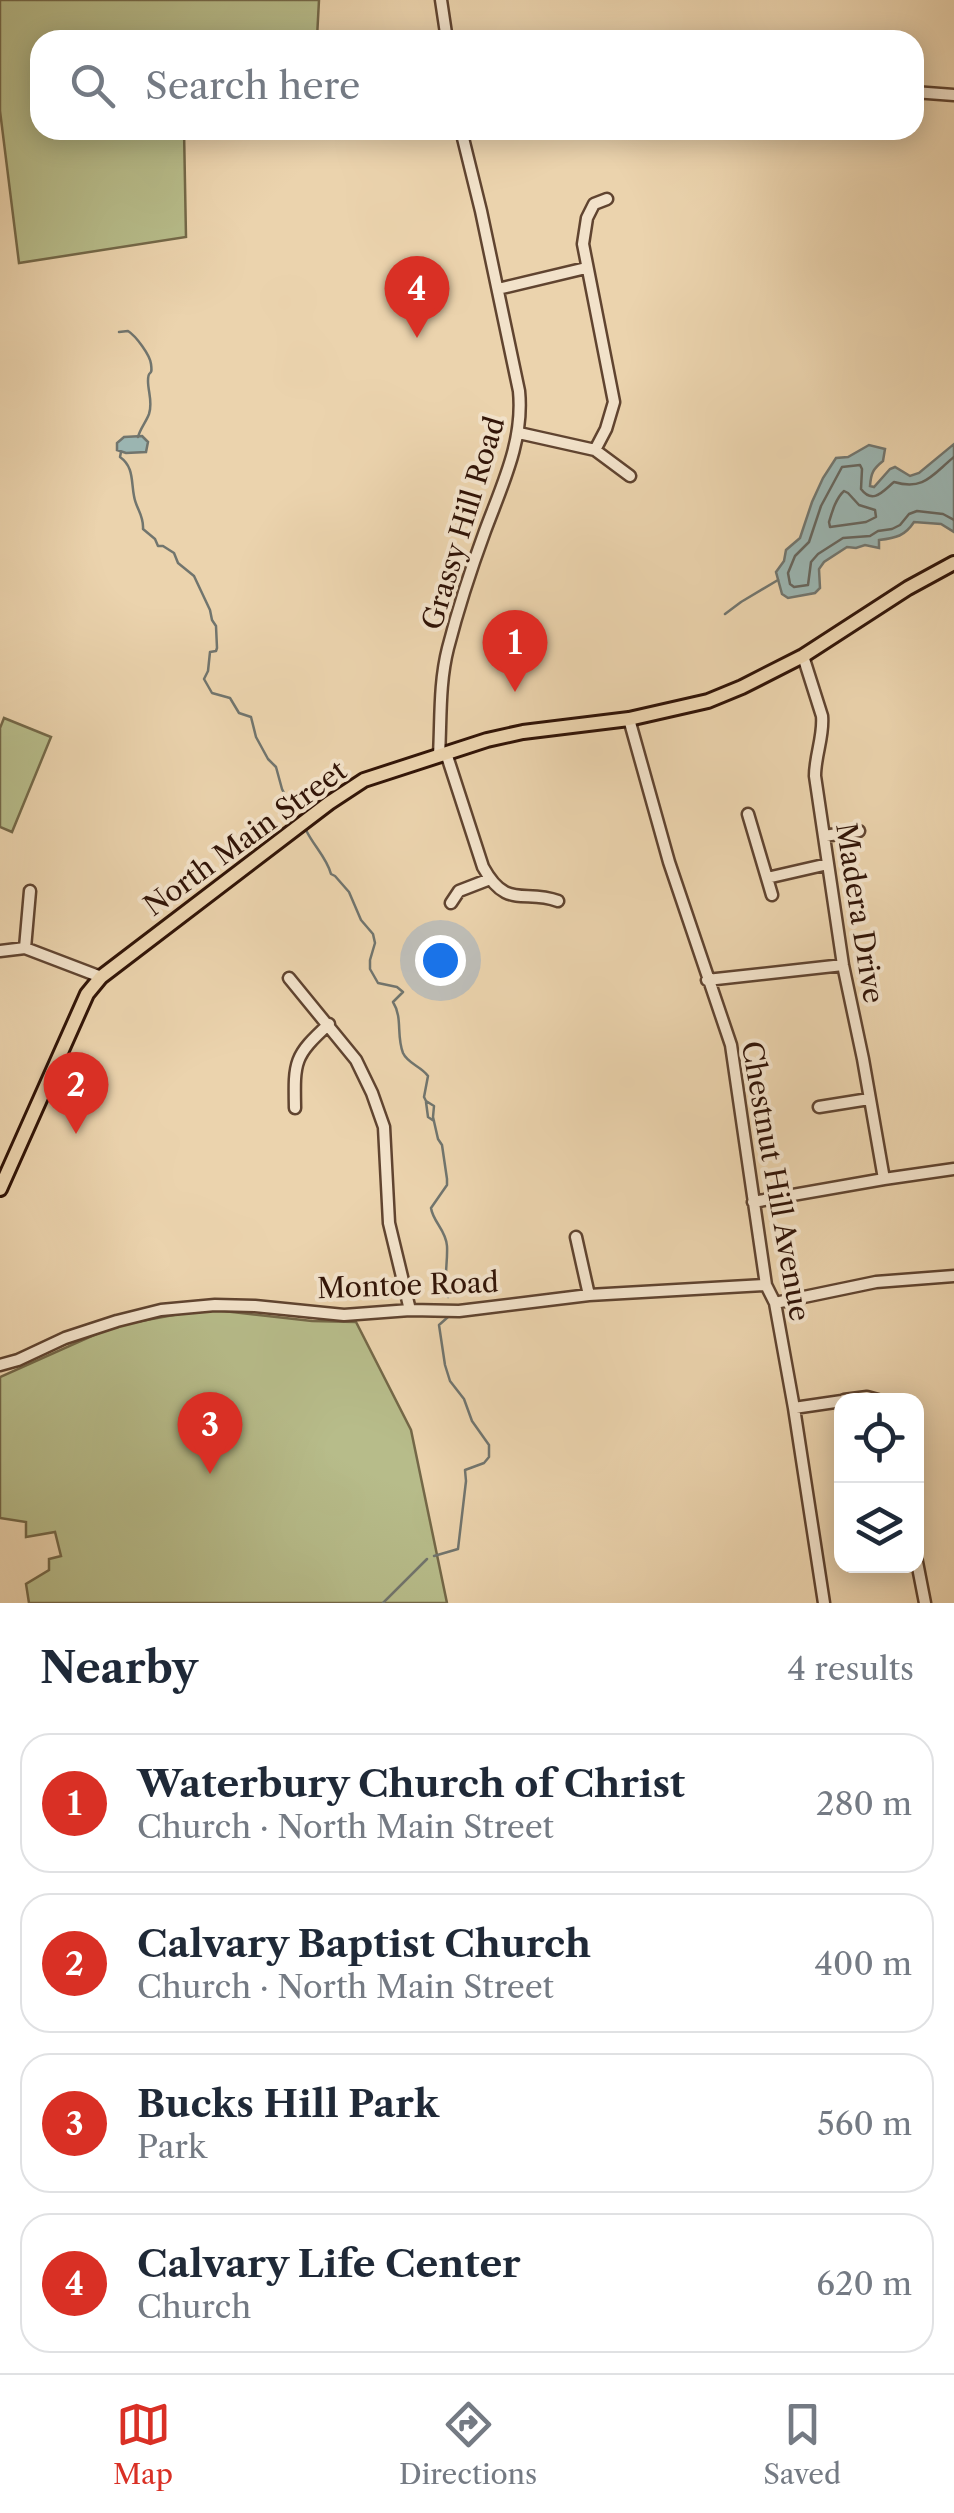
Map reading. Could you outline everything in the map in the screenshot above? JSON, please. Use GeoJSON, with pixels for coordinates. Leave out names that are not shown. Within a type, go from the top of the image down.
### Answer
{"type":"FeatureCollection","features":[{"type":"Feature","properties":{"kind":"main road","name":"North Main Street"},"geometry":{"type":"LineString","coordinates":[[0,1189],[87,994],[101,977],[364,780],[487,740],[630,719],[708,701],[803,656],[954,563]]}},
{"type":"Feature","properties":{"kind":"street"},"geometry":{"type":"LineString","coordinates":[[441,0],[445,30]]}},
{"type":"Feature","properties":{"kind":"street"},"geometry":{"type":"LineString","coordinates":[[924,93],[954,95]]}},
{"type":"Feature","properties":{"kind":"street","name":"Grassy Hill Road"},"geometry":{"type":"LineString","coordinates":[[443,754],[442,686],[448,648],[513,456],[521,409],[463,140]]}},
{"type":"Feature","properties":{"kind":"street"},"geometry":{"type":"LineString","coordinates":[[595,450],[614,402],[582,244],[594,204],[607,199]]}},
{"type":"Feature","properties":{"kind":"street"},"geometry":{"type":"LineString","coordinates":[[498,290],[586,268]]}},
{"type":"Feature","properties":{"kind":"street"},"geometry":{"type":"LineString","coordinates":[[519,432],[595,450],[630,476]]}},
{"type":"Feature","properties":{"kind":"street","name":"Madera Drive"},"geometry":{"type":"LineString","coordinates":[[803,656],[822,716],[815,776],[843,964],[884,1179]]}},
{"type":"Feature","properties":{"kind":"street","name":"Chestnut Hill Avenue"},"geometry":{"type":"LineString","coordinates":[[630,719],[669,862],[734,1055],[766,1285],[776,1303],[824,1603]]}},
{"type":"Feature","properties":{"kind":"street"},"geometry":{"type":"LineString","coordinates":[[443,754],[490,879],[516,896],[558,901]]}},
{"type":"Feature","properties":{"kind":"street"},"geometry":{"type":"LineString","coordinates":[[748,814],[772,894]]}},
{"type":"Feature","properties":{"kind":"street"},"geometry":{"type":"LineString","coordinates":[[824,836],[859,831]]}},
{"type":"Feature","properties":{"kind":"street"},"geometry":{"type":"LineString","coordinates":[[767,878],[828,864]]}},
{"type":"Feature","properties":{"kind":"street"},"geometry":{"type":"LineString","coordinates":[[451,903],[459,891],[490,879]]}},
{"type":"Feature","properties":{"kind":"street"},"geometry":{"type":"LineString","coordinates":[[26,948],[30,891]]}},
{"type":"Feature","properties":{"kind":"street"},"geometry":{"type":"LineString","coordinates":[[0,951],[26,948],[101,977]]}},
{"type":"Feature","properties":{"kind":"street"},"geometry":{"type":"LineString","coordinates":[[707,980],[843,964]]}},
{"type":"Feature","properties":{"kind":"street"},"geometry":{"type":"LineString","coordinates":[[289,978],[356,1060],[372,1092],[384,1127],[389,1222],[410,1310]]}},
{"type":"Feature","properties":{"kind":"street"},"geometry":{"type":"LineString","coordinates":[[295,1108],[297,1058],[329,1024]]}},
{"type":"Feature","properties":{"kind":"street"},"geometry":{"type":"LineString","coordinates":[[819,1107],[869,1099]]}},
{"type":"Feature","properties":{"kind":"street"},"geometry":{"type":"LineString","coordinates":[[753,1202],[954,1169]]}},
{"type":"Feature","properties":{"kind":"street"},"geometry":{"type":"LineString","coordinates":[[576,1237],[589,1295]]}},
{"type":"Feature","properties":{"kind":"street"},"geometry":{"type":"LineString","coordinates":[[776,1303],[876,1282],[954,1276]]}},
{"type":"Feature","properties":{"kind":"street","name":"Montoe Road"},"geometry":{"type":"LineString","coordinates":[[0,1365],[65,1338],[161,1310],[255,1306],[344,1314],[459,1311],[589,1295],[766,1285]]}},
{"type":"Feature","properties":{"kind":"street"},"geometry":{"type":"LineString","coordinates":[[794,1408],[834,1402]]}},
{"type":"Feature","properties":{"kind":"street"},"geometry":{"type":"LineString","coordinates":[[919,1573],[925,1603]]}},
{"type":"Feature","properties":{"kind":"green space"},"geometry":{"type":"Polygon","coordinates":[[[0,0],[319,0],[317,30],[30,30],[30,140],[184,140],[186,237],[19,263],[0,111],[0,0]]]}},
{"type":"Feature","properties":{"kind":"green space"},"geometry":{"type":"Polygon","coordinates":[[[4,718],[51,737],[12,832],[0,827],[0,728],[4,718]]]}},
{"type":"Feature","properties":{"kind":"green space"},"geometry":{"type":"Polygon","coordinates":[[[206,1309],[356,1322],[411,1430],[447,1603],[29,1603],[26,1584],[49,1570],[49,1559],[61,1556],[55,1532],[26,1537],[26,1522],[0,1518],[0,1377],[114,1326],[206,1309]]]}},
{"type":"Feature","properties":{"kind":"water"},"geometry":{"type":"Polygon","coordinates":[[[142,436],[148,442],[146,452],[117,450],[117,443],[124,437],[142,436]]]}},
{"type":"Feature","properties":{"kind":"water"},"geometry":{"type":"Polygon","coordinates":[[[954,444],[954,532],[941,524],[914,522],[899,536],[879,540],[879,548],[847,547],[824,562],[819,569],[820,588],[815,593],[788,598],[782,594],[776,572],[786,550],[800,538],[812,502],[836,458],[848,457],[869,445],[885,449],[883,461],[872,474],[870,486],[874,487],[895,467],[910,476],[919,473],[954,444]]]}},
{"type":"Feature","properties":{"kind":"waterway"},"geometry":{"type":"LineString","coordinates":[[119,332],[128,331],[135,337],[151,364],[150,410],[138,437]]}},
{"type":"Feature","properties":{"kind":"waterway"},"geometry":{"type":"LineString","coordinates":[[121,452],[120,457],[130,470],[143,529],[158,546],[174,553],[178,563],[194,576],[216,626],[217,648],[210,652],[204,679],[212,693],[230,698],[239,713],[251,717],[256,737],[276,767],[296,818]]}},
{"type":"Feature","properties":{"kind":"waterway"},"geometry":{"type":"LineString","coordinates":[[725,614],[778,580]]}},
{"type":"Feature","properties":{"kind":"waterway"},"geometry":{"type":"LineString","coordinates":[[306,830],[373,934],[370,969],[378,983],[403,992],[393,1002],[401,1046],[408,1060],[428,1076],[424,1097],[434,1106],[433,1117],[442,1145],[447,1185],[431,1208],[446,1240],[448,1297]]}},
{"type":"Feature","properties":{"kind":"waterway"},"geometry":{"type":"LineString","coordinates":[[426,1102],[428,1117],[434,1121]]}},
{"type":"Feature","properties":{"kind":"waterway"},"geometry":{"type":"LineString","coordinates":[[434,1556],[458,1549],[465,1470],[489,1457],[489,1445],[472,1421],[445,1365],[439,1325],[448,1317]]}},
{"type":"Feature","properties":{"kind":"waterway"},"geometry":{"type":"LineString","coordinates":[[383,1603],[427,1559]]}},
{"type":"Feature","properties":{"kind":"place","name":"Calvary Life Center"},"geometry":{"type":"Point","coordinates":[417,338]}},
{"type":"Feature","properties":{"kind":"place","name":"Waterbury Church of Christ"},"geometry":{"type":"Point","coordinates":[515,692]}},
{"type":"Feature","properties":{"kind":"place","name":"Calvary Baptist Church"},"geometry":{"type":"Point","coordinates":[76,1134]}},
{"type":"Feature","properties":{"kind":"place","name":"Bucks Hill Park"},"geometry":{"type":"Point","coordinates":[210,1474]}}]}
